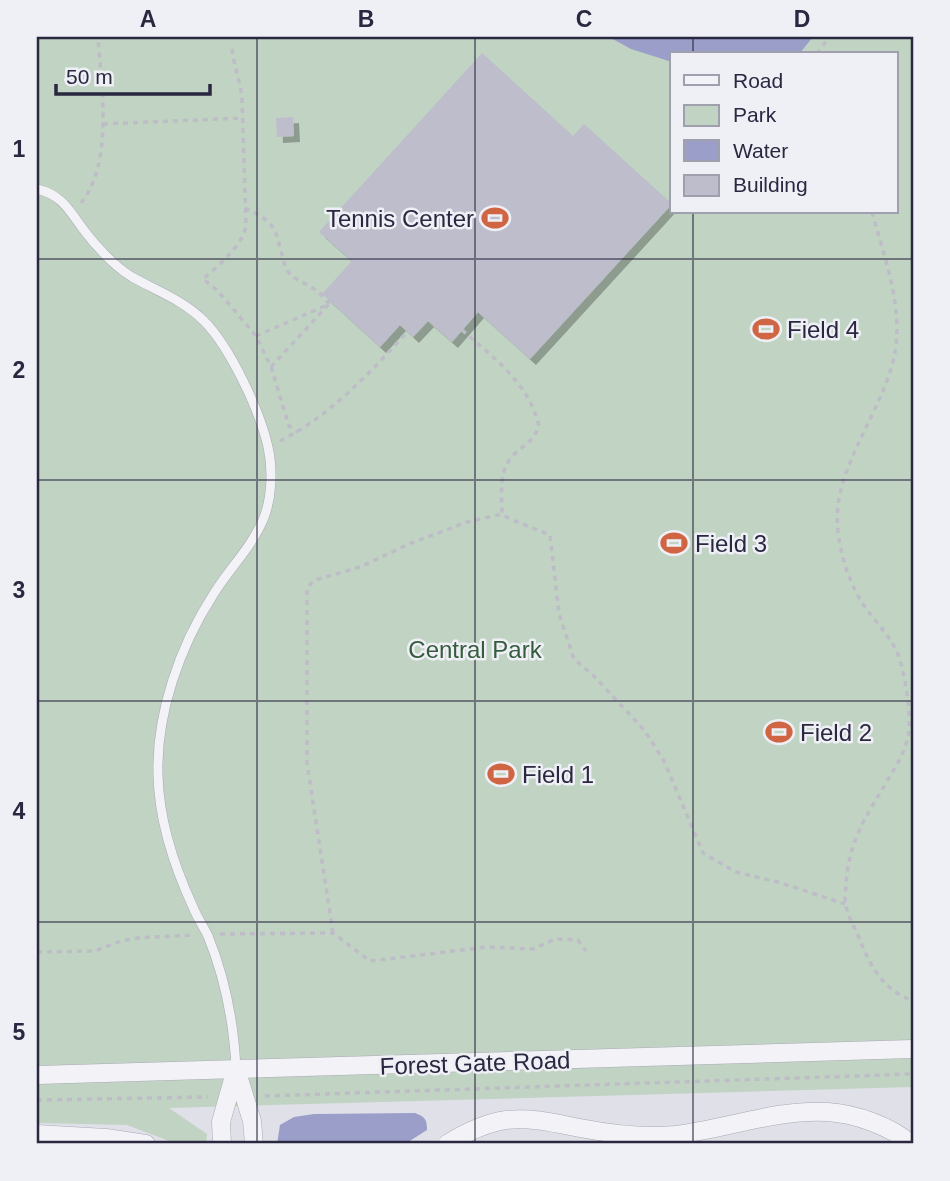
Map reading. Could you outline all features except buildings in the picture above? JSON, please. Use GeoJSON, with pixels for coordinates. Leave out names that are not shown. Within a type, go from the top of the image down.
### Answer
{"type":"FeatureCollection","features":[{"type":"Feature","properties":{"kind":"street","name":"Forest Gate Road"},"geometry":{"type":"LineString","coordinates":[[37,1076],[913,1049]]}},
{"type":"Feature","properties":{"kind":"street"},"geometry":{"type":"LineString","coordinates":[[236,1069],[237,1096],[252,1121],[254,1144]]}},
{"type":"Feature","properties":{"kind":"street"},"geometry":{"type":"LineString","coordinates":[[222,1144],[221,1122],[237,1096]]}},
{"type":"Feature","properties":{"kind":"street"},"geometry":{"type":"LineString","coordinates":[[447,1144],[485,1125],[507,1120],[533,1120],[636,1136],[685,1133],[800,1112],[830,1112],[860,1118],[896,1133],[911,1144]]}},
{"type":"Feature","properties":{"kind":"street"},"geometry":{"type":"LineString","coordinates":[[37,1134],[106,1138],[146,1144]]}},
{"type":"Feature","properties":{"kind":"lane"},"geometry":{"type":"LineString","coordinates":[[37,189],[63,200],[83,229],[112,261],[130,275],[180,301],[205,322],[229,354],[255,408],[268,447],[271,475],[263,519],[194,627],[176,672],[160,743],[158,776],[167,841],[194,910],[207,935],[231,1015],[236,1069]]}},
{"type":"Feature","properties":{"kind":"path"},"geometry":{"type":"LineString","coordinates":[[73,213],[86,196],[101,152],[103,124],[98,37]]}},
{"type":"Feature","properties":{"kind":"path"},"geometry":{"type":"LineString","coordinates":[[818,52],[829,37]]}},
{"type":"Feature","properties":{"kind":"path"},"geometry":{"type":"LineString","coordinates":[[232,50],[233,65],[240,81],[243,118],[246,228],[243,237],[203,279],[218,291],[256,336],[271,367],[289,426],[298,432]]}},
{"type":"Feature","properties":{"kind":"path"},"geometry":{"type":"LineString","coordinates":[[103,124],[243,118]]}},
{"type":"Feature","properties":{"kind":"path"},"geometry":{"type":"LineString","coordinates":[[245,208],[270,223],[276,233],[285,266],[291,275],[318,291],[329,304]]}},
{"type":"Feature","properties":{"kind":"path"},"geometry":{"type":"LineString","coordinates":[[873,214],[892,284],[897,316],[895,347],[888,377],[847,472],[840,499],[837,528],[842,557],[850,580],[861,601],[895,648],[903,667],[909,729],[905,750],[855,836],[849,857],[845,904],[871,968],[892,989],[913,1001]]}},
{"type":"Feature","properties":{"kind":"path"},"geometry":{"type":"LineString","coordinates":[[256,336],[329,304]]}},
{"type":"Feature","properties":{"kind":"path"},"geometry":{"type":"LineString","coordinates":[[271,367],[329,304]]}},
{"type":"Feature","properties":{"kind":"path"},"geometry":{"type":"LineString","coordinates":[[268,447],[298,432],[320,416],[373,369],[407,331]]}},
{"type":"Feature","properties":{"kind":"path"},"geometry":{"type":"LineString","coordinates":[[462,331],[511,373],[529,397],[540,426],[535,439],[508,462],[502,481],[502,514]]}},
{"type":"Feature","properties":{"kind":"path"},"geometry":{"type":"LineString","coordinates":[[333,933],[307,763],[307,588],[315,580],[360,567],[409,544],[467,522],[502,514],[550,535],[559,614],[574,659],[645,731],[664,761],[703,853],[736,872],[778,882],[845,904]]}},
{"type":"Feature","properties":{"kind":"path"},"geometry":{"type":"LineString","coordinates":[[37,952],[95,951],[138,938],[333,933],[370,961],[487,947],[533,948],[555,939],[578,940],[586,951]]}},
{"type":"Feature","properties":{"kind":"path"},"geometry":{"type":"LineString","coordinates":[[37,1100],[913,1074]]}},
{"type":"Feature","properties":{"kind":"green space","name":"Central Park"},"geometry":{"type":"Polygon","coordinates":[[[37,37],[913,37],[913,1087],[169,1108],[207,1134],[206,1144],[177,1144],[127,1125],[37,1123],[37,37]]]}},
{"type":"Feature","properties":{"kind":"water"},"geometry":{"type":"Polygon","coordinates":[[[609,37],[813,37],[801,52],[670,52],[670,61],[631,49],[609,37]]]}},
{"type":"Feature","properties":{"kind":"water"},"geometry":{"type":"Polygon","coordinates":[[[415,1113],[425,1119],[427,1130],[405,1144],[277,1144],[280,1125],[294,1117],[314,1114],[415,1113]]]}},
{"type":"Feature","properties":{"kind":"place","name":"Tennis Center"},"geometry":{"type":"Point","coordinates":[495,218]}},
{"type":"Feature","properties":{"kind":"place","name":"Field 4"},"geometry":{"type":"Point","coordinates":[766,329]}},
{"type":"Feature","properties":{"kind":"place","name":"Field 3"},"geometry":{"type":"Point","coordinates":[674,543]}},
{"type":"Feature","properties":{"kind":"place","name":"Field 2"},"geometry":{"type":"Point","coordinates":[779,732]}},
{"type":"Feature","properties":{"kind":"place","name":"Field 1"},"geometry":{"type":"Point","coordinates":[501,774]}}]}
